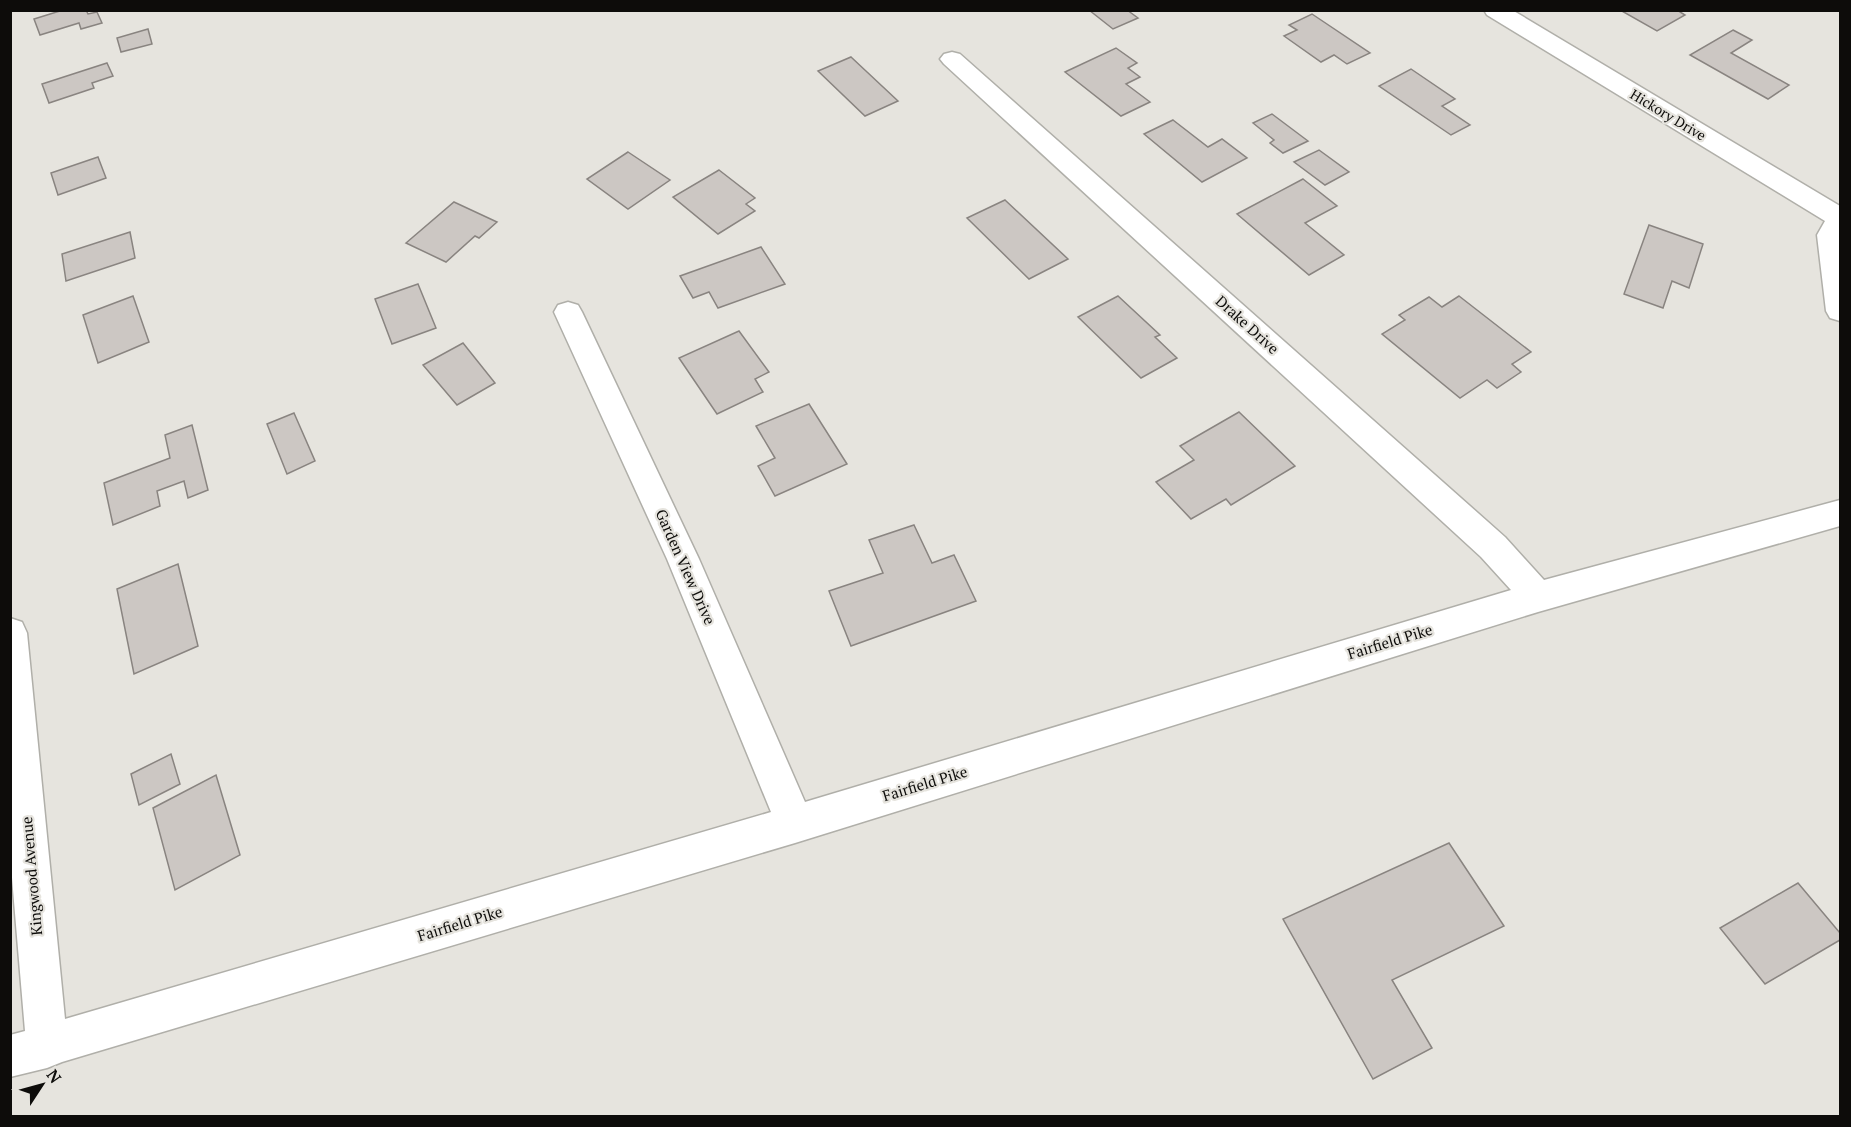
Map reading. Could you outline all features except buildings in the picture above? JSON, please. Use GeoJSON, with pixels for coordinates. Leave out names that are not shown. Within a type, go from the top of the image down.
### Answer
{"type":"FeatureCollection","features":[{"type":"Feature","properties":{"kind":"street","name":"Hickory Drive"},"geometry":{"type":"LineString","coordinates":[[1495,10],[1840,218]]}},
{"type":"Feature","properties":{"kind":"street","name":"Drake Drive"},"geometry":{"type":"LineString","coordinates":[[951,59],[1494,548],[1538,597]]}},
{"type":"Feature","properties":{"kind":"street"},"geometry":{"type":"LineString","coordinates":[[1840,218],[1830,235],[1840,311]]}},
{"type":"Feature","properties":{"kind":"street","name":"Garden View Drive"},"geometry":{"type":"LineString","coordinates":[[568,312],[683,559],[795,824]]}},
{"type":"Feature","properties":{"kind":"street","name":"Fairfield Pike"},"geometry":{"type":"LineString","coordinates":[[10,1056],[795,824],[1538,597],[1840,513]]}},
{"type":"Feature","properties":{"kind":"street","name":"Kingwood Avenue"},"geometry":{"type":"LineString","coordinates":[[10,633],[46,1047]]}}]}
